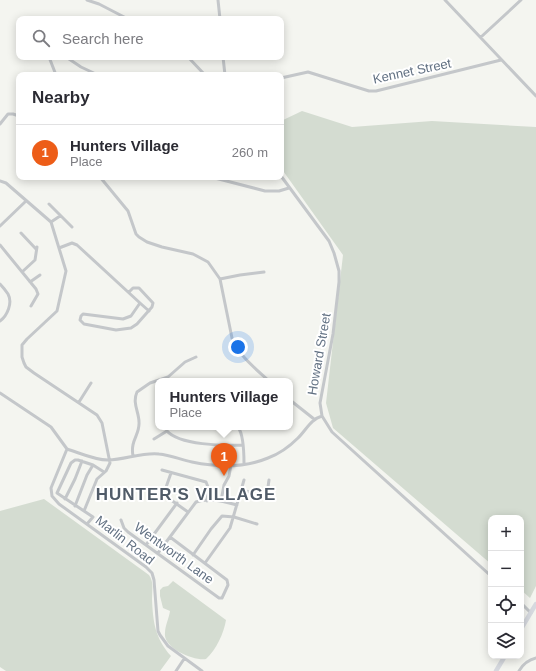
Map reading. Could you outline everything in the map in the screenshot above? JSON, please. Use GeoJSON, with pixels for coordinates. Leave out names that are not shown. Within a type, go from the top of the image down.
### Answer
{"type":"FeatureCollection","features":[{"type":"Feature","properties":{"kind":"street"},"geometry":{"type":"LineString","coordinates":[[87,0],[99,4],[122,16]]}},
{"type":"Feature","properties":{"kind":"street"},"geometry":{"type":"LineString","coordinates":[[218,0],[220,16]]}},
{"type":"Feature","properties":{"kind":"street"},"geometry":{"type":"LineString","coordinates":[[445,0],[536,96]]}},
{"type":"Feature","properties":{"kind":"street"},"geometry":{"type":"LineString","coordinates":[[514,0],[517,4]]}},
{"type":"Feature","properties":{"kind":"street"},"geometry":{"type":"LineString","coordinates":[[480,37],[521,0]]}},
{"type":"Feature","properties":{"kind":"street"},"geometry":{"type":"LineString","coordinates":[[50,60],[55,72]]}},
{"type":"Feature","properties":{"kind":"street"},"geometry":{"type":"LineString","coordinates":[[70,60],[90,72]]}},
{"type":"Feature","properties":{"kind":"street"},"geometry":{"type":"LineString","coordinates":[[191,60],[202,72]]}},
{"type":"Feature","properties":{"kind":"street"},"geometry":{"type":"LineString","coordinates":[[223,60],[224,72]]}},
{"type":"Feature","properties":{"kind":"street","name":"Kennet Street"},"geometry":{"type":"LineString","coordinates":[[284,77],[308,72],[369,91],[376,91],[501,60]]}},
{"type":"Feature","properties":{"kind":"street"},"geometry":{"type":"LineString","coordinates":[[0,124],[8,114],[16,115]]}},
{"type":"Feature","properties":{"kind":"street"},"geometry":{"type":"LineString","coordinates":[[102,180],[128,211],[136,234],[139,237],[147,242],[162,247],[199,256],[208,262],[220,279],[235,346],[266,378]]}},
{"type":"Feature","properties":{"kind":"street"},"geometry":{"type":"LineString","coordinates":[[223,180],[265,191],[280,191],[289,188]]}},
{"type":"Feature","properties":{"kind":"street","name":"Howard Street"},"geometry":{"type":"LineString","coordinates":[[284,180],[329,241],[339,271],[339,288],[335,322],[321,398],[322,416],[329,429],[337,438],[488,573]]}},
{"type":"Feature","properties":{"kind":"street"},"geometry":{"type":"LineString","coordinates":[[0,181],[6,183],[51,222],[66,271],[65,282],[57,311],[24,342],[22,345],[22,357],[26,367],[93,412],[102,423],[111,460],[109,468],[97,479],[84,511]]}},
{"type":"Feature","properties":{"kind":"street"},"geometry":{"type":"LineString","coordinates":[[0,226],[26,201]]}},
{"type":"Feature","properties":{"kind":"street"},"geometry":{"type":"LineString","coordinates":[[49,204],[72,227]]}},
{"type":"Feature","properties":{"kind":"street"},"geometry":{"type":"LineString","coordinates":[[51,222],[60,216]]}},
{"type":"Feature","properties":{"kind":"street"},"geometry":{"type":"LineString","coordinates":[[21,233],[37,248],[34,260],[22,272]]}},
{"type":"Feature","properties":{"kind":"street"},"geometry":{"type":"LineString","coordinates":[[59,248],[72,243],[76,244],[149,311]]}},
{"type":"Feature","properties":{"kind":"street"},"geometry":{"type":"LineString","coordinates":[[0,245],[38,292],[31,306]]}},
{"type":"Feature","properties":{"kind":"street"},"geometry":{"type":"LineString","coordinates":[[220,279],[240,274],[264,272]]}},
{"type":"Feature","properties":{"kind":"street"},"geometry":{"type":"LineString","coordinates":[[30,282],[40,275]]}},
{"type":"Feature","properties":{"kind":"street"},"geometry":{"type":"LineString","coordinates":[[0,284],[10,300],[6,315],[0,321]]}},
{"type":"Feature","properties":{"kind":"street"},"geometry":{"type":"LineString","coordinates":[[129,292],[136,287],[143,291],[153,302],[149,311],[136,326],[119,330],[88,325],[82,323],[80,320],[83,314],[120,319],[127,318],[131,316],[140,303]]}},
{"type":"Feature","properties":{"kind":"street"},"geometry":{"type":"LineString","coordinates":[[165,378],[185,362],[196,357]]}},
{"type":"Feature","properties":{"kind":"street"},"geometry":{"type":"LineString","coordinates":[[133,456],[132,445],[137,435],[139,423],[134,400],[137,392],[155,381]]}},
{"type":"Feature","properties":{"kind":"street"},"geometry":{"type":"LineString","coordinates":[[79,402],[91,382]]}},
{"type":"Feature","properties":{"kind":"street"},"geometry":{"type":"LineString","coordinates":[[0,393],[51,427],[67,449],[92,458],[111,460],[149,453],[162,454],[204,464],[244,464],[266,459],[284,450],[298,438],[314,419],[322,416]]}},
{"type":"Feature","properties":{"kind":"street"},"geometry":{"type":"LineString","coordinates":[[293,402],[314,419]]}},
{"type":"Feature","properties":{"kind":"street"},"geometry":{"type":"LineString","coordinates":[[154,439],[165,430]]}},
{"type":"Feature","properties":{"kind":"street"},"geometry":{"type":"LineString","coordinates":[[167,430],[171,435],[201,444],[242,445]]}},
{"type":"Feature","properties":{"kind":"street"},"geometry":{"type":"LineString","coordinates":[[240,430],[244,464]]}},
{"type":"Feature","properties":{"kind":"street","name":"Marlin Road"},"geometry":{"type":"LineString","coordinates":[[67,449],[51,488],[51,493],[54,500],[146,567],[152,574],[156,586],[158,626],[160,635],[168,646],[202,671]]}},
{"type":"Feature","properties":{"kind":"street"},"geometry":{"type":"LineString","coordinates":[[87,524],[93,517],[57,493],[70,463],[75,460],[93,465],[104,472]]}},
{"type":"Feature","properties":{"kind":"street"},"geometry":{"type":"LineString","coordinates":[[65,499],[82,461]]}},
{"type":"Feature","properties":{"kind":"street"},"geometry":{"type":"LineString","coordinates":[[75,506],[87,475],[93,465]]}},
{"type":"Feature","properties":{"kind":"street"},"geometry":{"type":"LineString","coordinates":[[221,501],[224,485],[229,476],[232,465]]}},
{"type":"Feature","properties":{"kind":"street"},"geometry":{"type":"LineString","coordinates":[[162,470],[207,483],[207,501]]}},
{"type":"Feature","properties":{"kind":"street"},"geometry":{"type":"LineString","coordinates":[[171,473],[164,494],[188,512]]}},
{"type":"Feature","properties":{"kind":"street"},"geometry":{"type":"LineString","coordinates":[[170,537],[205,563],[229,530],[244,480]]}},
{"type":"Feature","properties":{"kind":"street"},"geometry":{"type":"LineString","coordinates":[[242,490],[264,496],[267,492],[269,480]]}},
{"type":"Feature","properties":{"kind":"street"},"geometry":{"type":"LineString","coordinates":[[158,553],[196,502],[221,501],[237,505]]}},
{"type":"Feature","properties":{"kind":"street"},"geometry":{"type":"LineString","coordinates":[[146,545],[177,503]]}},
{"type":"Feature","properties":{"kind":"street"},"geometry":{"type":"LineString","coordinates":[[194,555],[220,518],[224,516],[234,517],[257,524]]}},
{"type":"Feature","properties":{"kind":"street","name":"Wentworth Lane"},"geometry":{"type":"LineString","coordinates":[[121,520],[125,529],[219,598],[222,597],[228,585],[226,579],[205,563]]}},
{"type":"Feature","properties":{"kind":"street"},"geometry":{"type":"LineString","coordinates":[[524,624],[536,604]]}},
{"type":"Feature","properties":{"kind":"street"},"geometry":{"type":"LineString","coordinates":[[524,606],[531,613]]}},
{"type":"Feature","properties":{"kind":"street"},"geometry":{"type":"LineString","coordinates":[[519,671],[526,662],[536,658]]}},
{"type":"Feature","properties":{"kind":"street"},"geometry":{"type":"LineString","coordinates":[[176,671],[184,659]]}},
{"type":"Feature","properties":{"kind":"street"},"geometry":{"type":"LineString","coordinates":[[496,671],[503,659]]}},
{"type":"Feature","properties":{"kind":"shaded area"},"geometry":{"type":"Polygon","coordinates":[[[302,111],[352,127],[432,121],[536,127],[536,586],[530,598],[524,593],[524,515],[488,515],[488,561],[333,428],[326,403],[343,255],[284,172],[284,120],[302,111]]]}},
{"type":"Feature","properties":{"kind":"shaded area"},"geometry":{"type":"Polygon","coordinates":[[[44,499],[149,575],[152,583],[152,607],[154,622],[161,643],[171,656],[160,671],[6,671],[0,667],[0,511],[44,499]]]}},
{"type":"Feature","properties":{"kind":"shaded area"},"geometry":{"type":"Polygon","coordinates":[[[173,581],[226,620],[219,641],[206,659],[187,656],[169,644],[166,639],[165,630],[170,611],[163,608],[160,590],[163,587],[168,586],[173,581]]]}},
{"type":"Feature","properties":{"kind":"place","name":"Hunters Village"},"geometry":{"type":"Point","coordinates":[224,476]}},
{"type":"Feature","properties":{"kind":"district","name":"HUNTER'S VILLAGE"},"geometry":{"type":"Point","coordinates":[186,494]}}]}
